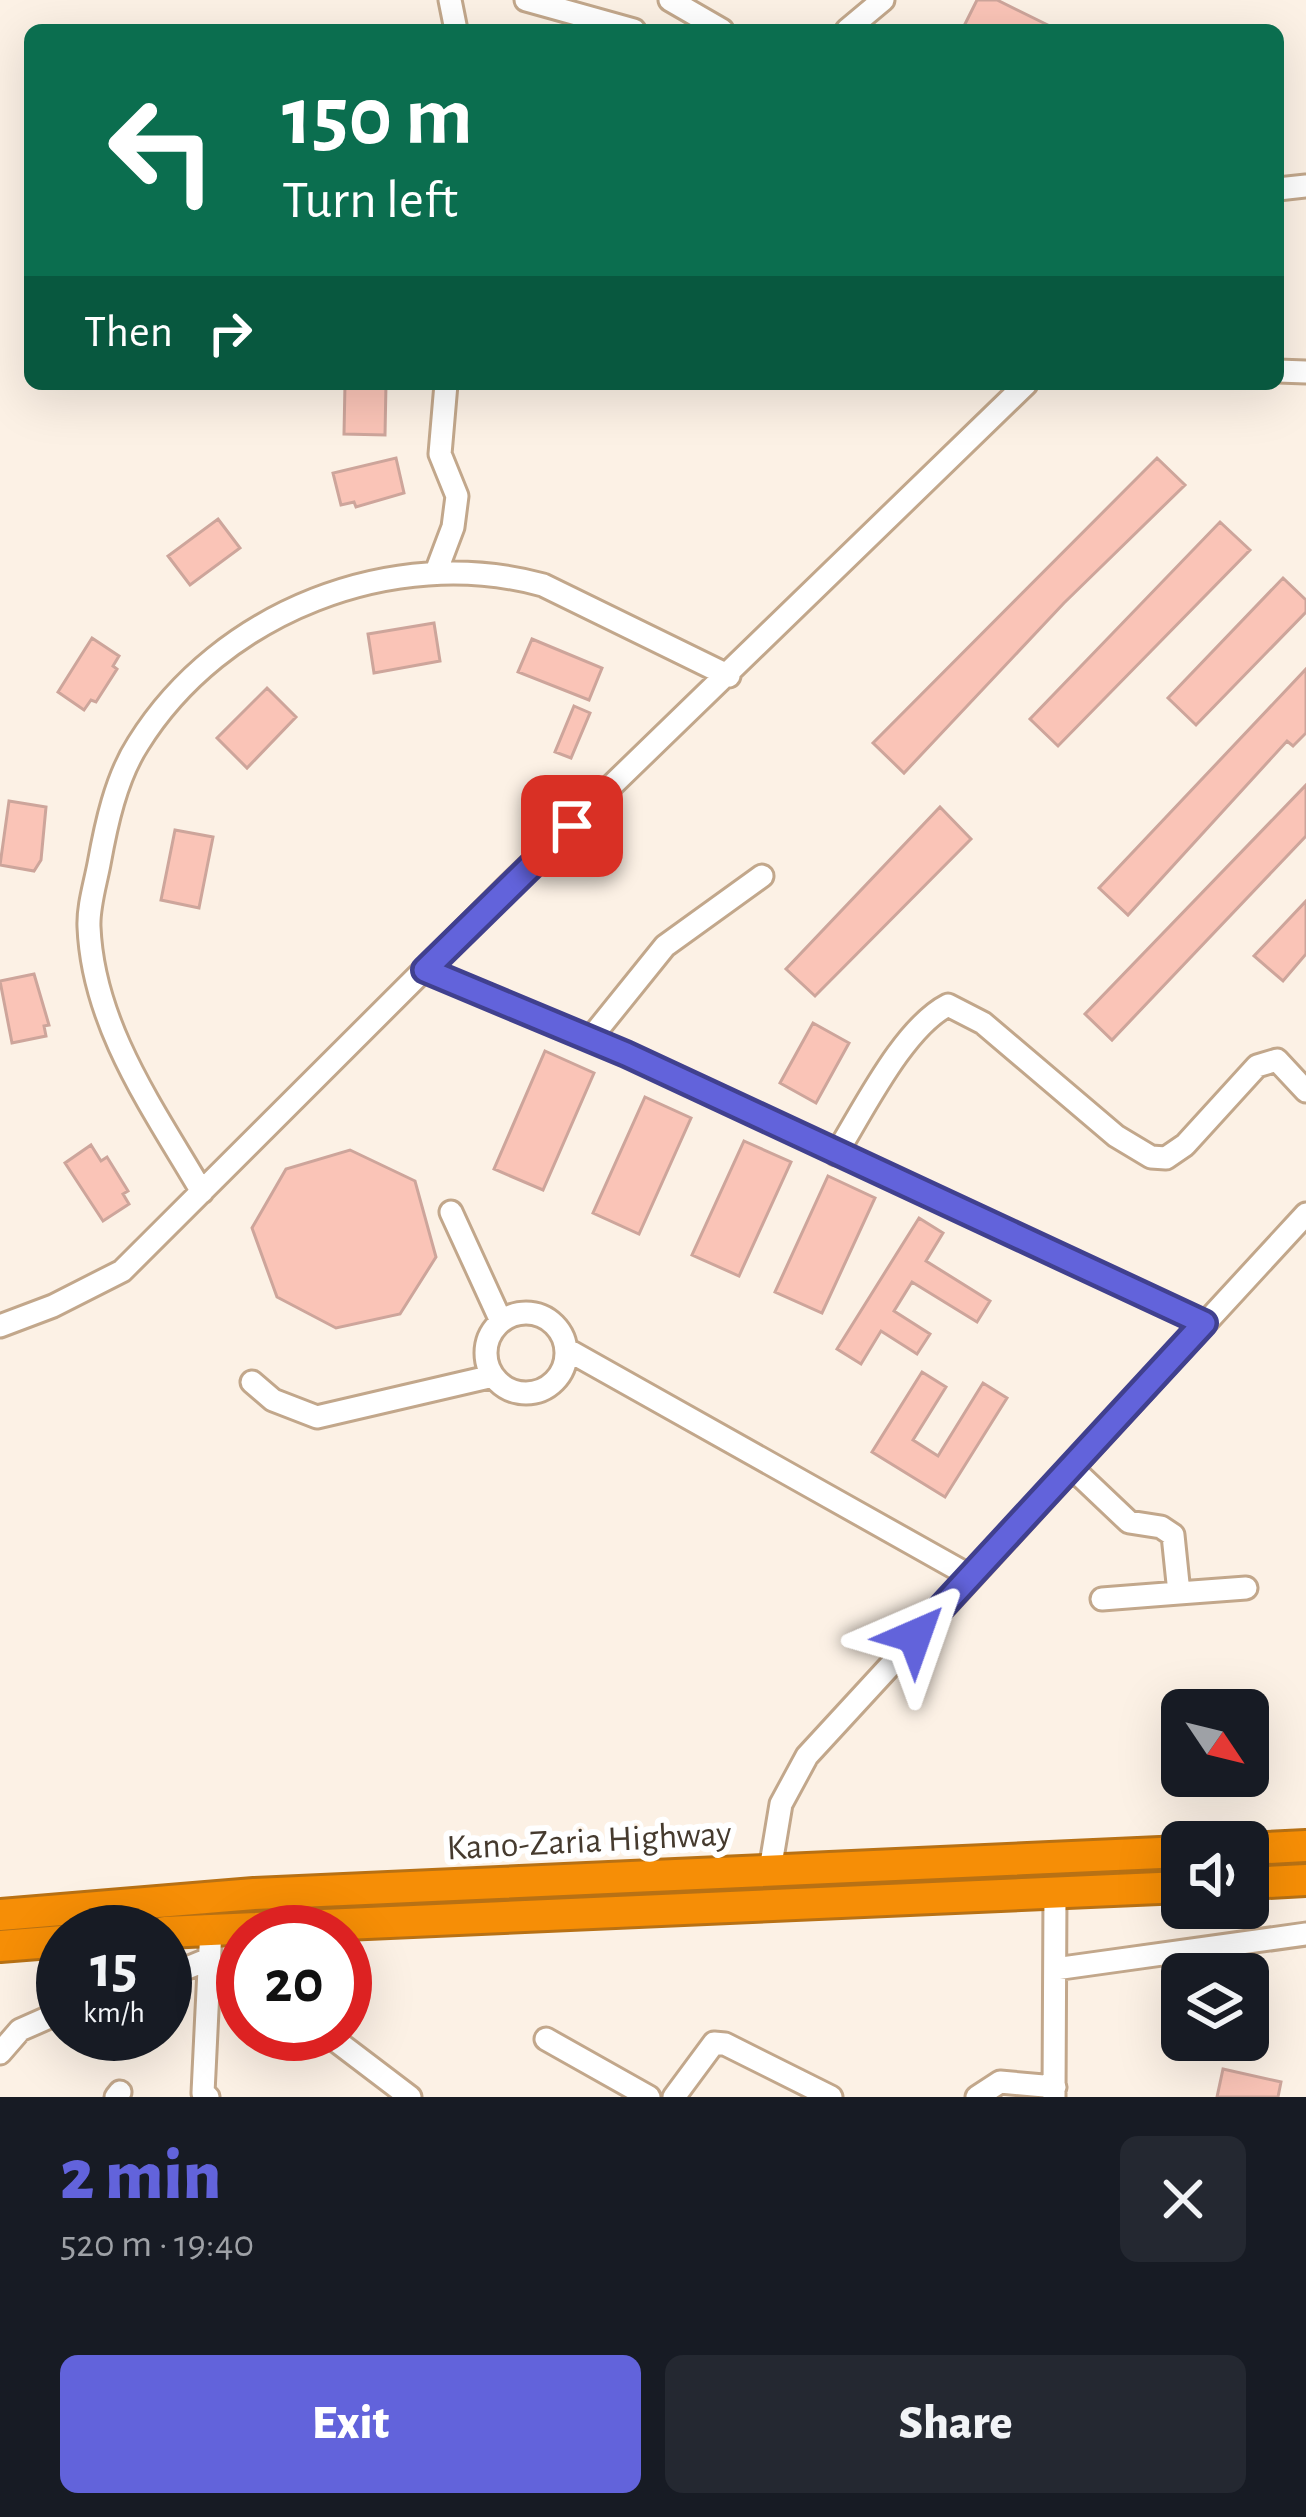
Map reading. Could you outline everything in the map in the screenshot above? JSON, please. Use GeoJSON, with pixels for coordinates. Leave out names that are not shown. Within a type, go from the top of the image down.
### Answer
{"type":"FeatureCollection","features":[{"type":"Feature","properties":{"kind":"highway"},"geometry":{"type":"LineString","coordinates":[[1269,1848],[1306,1846]]}},
{"type":"Feature","properties":{"kind":"highway","name":"Kano-Zaria Highway"},"geometry":{"type":"LineString","coordinates":[[0,1915],[254,1894],[1161,1853]]}},
{"type":"Feature","properties":{"kind":"highway"},"geometry":{"type":"LineString","coordinates":[[1269,1882],[1306,1880]]}},
{"type":"Feature","properties":{"kind":"highway","name":"Kano-Zaria Highway"},"geometry":{"type":"LineString","coordinates":[[192,1939],[210,1944],[1161,1888]]}},
{"type":"Feature","properties":{"kind":"highway"},"geometry":{"type":"LineString","coordinates":[[0,1946],[36,1943]]}},
{"type":"Feature","properties":{"kind":"street"},"geometry":{"type":"LineString","coordinates":[[526,0],[612,24]]}},
{"type":"Feature","properties":{"kind":"street"},"geometry":{"type":"LineString","coordinates":[[670,0],[712,24]]}},
{"type":"Feature","properties":{"kind":"street"},"geometry":{"type":"LineString","coordinates":[[854,24],[883,0]]}},
{"type":"Feature","properties":{"kind":"street"},"geometry":{"type":"LineString","coordinates":[[436,572],[453,527],[457,496],[440,454],[445,390]]}},
{"type":"Feature","properties":{"kind":"street"},"geometry":{"type":"LineString","coordinates":[[0,1326],[112,1278],[1020,390]]}},
{"type":"Feature","properties":{"kind":"street"},"geometry":{"type":"LineString","coordinates":[[202,1192],[124,1058],[95,979],[89,922],[117,791],[136,745],[200,668],[262,623],[333,594],[436,572],[511,577],[543,585],[729,676]]}},
{"type":"Feature","properties":{"kind":"street"},"geometry":{"type":"LineString","coordinates":[[590,1040],[665,946],[762,876]]}},
{"type":"Feature","properties":{"kind":"street"},"geometry":{"type":"LineString","coordinates":[[425,970],[590,1040],[1204,1323]]}},
{"type":"Feature","properties":{"kind":"street"},"geometry":{"type":"LineString","coordinates":[[836,1154],[905,1047],[932,1013],[948,1005],[983,1024],[1117,1136],[1151,1157],[1166,1158],[1185,1145],[1257,1066],[1277,1060],[1306,1090]]}},
{"type":"Feature","properties":{"kind":"street"},"geometry":{"type":"LineString","coordinates":[[451,1212],[501,1321]]}},
{"type":"Feature","properties":{"kind":"street"},"geometry":{"type":"LineString","coordinates":[[770,1870],[781,1804],[800,1766],[1306,1214]]}},
{"type":"Feature","properties":{"kind":"street"},"geometry":{"type":"LineString","coordinates":[[522,1312],[543,1316],[560,1329],[566,1349],[563,1370],[549,1386],[530,1393],[509,1390],[493,1376],[485,1357],[489,1336],[501,1321],[522,1312]]}},
{"type":"Feature","properties":{"kind":"street"},"geometry":{"type":"LineString","coordinates":[[566,1349],[970,1576]]}},
{"type":"Feature","properties":{"kind":"street"},"geometry":{"type":"LineString","coordinates":[[252,1382],[273,1400],[316,1417],[493,1376]]}},
{"type":"Feature","properties":{"kind":"street"},"geometry":{"type":"LineString","coordinates":[[1071,1467],[1129,1522],[1173,1534],[1179,1593]]}},
{"type":"Feature","properties":{"kind":"street"},"geometry":{"type":"LineString","coordinates":[[1102,1600],[1246,1588]]}},
{"type":"Feature","properties":{"kind":"street"},"geometry":{"type":"LineString","coordinates":[[977,2097],[1000,2081],[1054,2092],[1055,1893]]}},
{"type":"Feature","properties":{"kind":"street"},"geometry":{"type":"LineString","coordinates":[[1055,1969],[1306,1934]]}},
{"type":"Feature","properties":{"kind":"street"},"geometry":{"type":"LineString","coordinates":[[192,1957],[210,1944]]}},
{"type":"Feature","properties":{"kind":"street"},"geometry":{"type":"LineString","coordinates":[[208,2097],[203,2093],[210,1944]]}},
{"type":"Feature","properties":{"kind":"street"},"geometry":{"type":"LineString","coordinates":[[0,2053],[20,2030],[36,2023]]}},
{"type":"Feature","properties":{"kind":"street"},"geometry":{"type":"LineString","coordinates":[[546,2039],[649,2097]]}},
{"type":"Feature","properties":{"kind":"street"},"geometry":{"type":"LineString","coordinates":[[674,2097],[714,2043],[831,2097]]}},
{"type":"Feature","properties":{"kind":"street"},"geometry":{"type":"LineString","coordinates":[[363,2061],[410,2097]]}},
{"type":"Feature","properties":{"kind":"building"},"geometry":{"type":"Polygon","coordinates":[[[977,0],[997,0],[1046,24],[965,24],[977,0]]]}},
{"type":"Feature","properties":{"kind":"building"},"geometry":{"type":"Polygon","coordinates":[[[345,390],[386,390],[385,435],[344,434],[345,390]]]}},
{"type":"Feature","properties":{"kind":"building"},"geometry":{"type":"Polygon","coordinates":[[[396,458],[404,493],[356,507],[354,502],[341,505],[333,473],[396,458]]]}},
{"type":"Feature","properties":{"kind":"building"},"geometry":{"type":"Polygon","coordinates":[[[1157,458],[1185,485],[1064,603],[904,773],[873,743],[1157,458]]]}},
{"type":"Feature","properties":{"kind":"building"},"geometry":{"type":"Polygon","coordinates":[[[218,519],[240,548],[190,585],[168,556],[218,519]]]}},
{"type":"Feature","properties":{"kind":"building"},"geometry":{"type":"Polygon","coordinates":[[[1220,522],[1250,550],[1058,746],[1030,719],[1220,522]]]}},
{"type":"Feature","properties":{"kind":"building"},"geometry":{"type":"Polygon","coordinates":[[[1283,578],[1306,600],[1306,612],[1196,725],[1168,698],[1283,578]]]}},
{"type":"Feature","properties":{"kind":"building"},"geometry":{"type":"Polygon","coordinates":[[[434,623],[440,661],[374,673],[368,634],[434,623]]]}},
{"type":"Feature","properties":{"kind":"building"},"geometry":{"type":"Polygon","coordinates":[[[92,638],[119,656],[113,666],[117,669],[96,702],[91,700],[84,710],[58,692],[92,638]]]}},
{"type":"Feature","properties":{"kind":"building"},"geometry":{"type":"Polygon","coordinates":[[[532,639],[602,668],[589,700],[518,672],[532,639]]]}},
{"type":"Feature","properties":{"kind":"building"},"geometry":{"type":"Polygon","coordinates":[[[1306,669],[1306,733],[1293,746],[1287,741],[1128,915],[1099,888],[1306,669]]]}},
{"type":"Feature","properties":{"kind":"building"},"geometry":{"type":"Polygon","coordinates":[[[267,688],[296,717],[247,768],[217,738],[267,688]]]}},
{"type":"Feature","properties":{"kind":"building"},"geometry":{"type":"Polygon","coordinates":[[[574,706],[590,713],[571,758],[555,752],[574,706]]]}},
{"type":"Feature","properties":{"kind":"building"},"geometry":{"type":"Polygon","coordinates":[[[1306,785],[1306,836],[1112,1040],[1085,1014],[1306,785]]]}},
{"type":"Feature","properties":{"kind":"building"},"geometry":{"type":"Polygon","coordinates":[[[9,801],[46,807],[41,860],[34,871],[0,865],[9,801]]]}},
{"type":"Feature","properties":{"kind":"building"},"geometry":{"type":"Polygon","coordinates":[[[940,807],[971,839],[815,996],[786,969],[940,807]]]}},
{"type":"Feature","properties":{"kind":"building"},"geometry":{"type":"Polygon","coordinates":[[[175,830],[213,837],[199,908],[161,900],[175,830]]]}},
{"type":"Feature","properties":{"kind":"building"},"geometry":{"type":"Polygon","coordinates":[[[1306,901],[1306,954],[1283,981],[1254,956],[1306,901]]]}},
{"type":"Feature","properties":{"kind":"building"},"geometry":{"type":"Polygon","coordinates":[[[34,974],[49,1025],[44,1026],[46,1036],[12,1043],[0,981],[34,974]]]}},
{"type":"Feature","properties":{"kind":"building"},"geometry":{"type":"Polygon","coordinates":[[[813,1023],[849,1043],[816,1103],[780,1083],[813,1023]]]}},
{"type":"Feature","properties":{"kind":"building"},"geometry":{"type":"Polygon","coordinates":[[[545,1051],[594,1073],[543,1190],[494,1169],[545,1051]]]}},
{"type":"Feature","properties":{"kind":"building"},"geometry":{"type":"Polygon","coordinates":[[[645,1097],[691,1118],[639,1234],[593,1213],[645,1097]]]}},
{"type":"Feature","properties":{"kind":"building"},"geometry":{"type":"Polygon","coordinates":[[[744,1141],[791,1162],[739,1276],[692,1255],[744,1141]]]}},
{"type":"Feature","properties":{"kind":"building"},"geometry":{"type":"Polygon","coordinates":[[[91,1145],[101,1161],[107,1157],[128,1191],[123,1194],[129,1204],[103,1221],[65,1163],[91,1145]]]}},
{"type":"Feature","properties":{"kind":"building"},"geometry":{"type":"Polygon","coordinates":[[[350,1150],[415,1181],[436,1257],[400,1314],[336,1328],[277,1297],[252,1228],[286,1169],[350,1150]]]}},
{"type":"Feature","properties":{"kind":"building"},"geometry":{"type":"Polygon","coordinates":[[[828,1176],[875,1198],[822,1313],[775,1292],[828,1176]]]}},
{"type":"Feature","properties":{"kind":"building"},"geometry":{"type":"Polygon","coordinates":[[[919,1218],[943,1233],[926,1261],[990,1301],[977,1322],[912,1282],[894,1311],[930,1334],[917,1354],[881,1331],[861,1364],[837,1349],[919,1218]]]}},
{"type":"Feature","properties":{"kind":"building"},"geometry":{"type":"Polygon","coordinates":[[[922,1372],[946,1387],[913,1440],[938,1456],[983,1383],[1007,1398],[945,1497],[872,1452],[922,1372]]]}},
{"type":"Feature","properties":{"kind":"building"},"geometry":{"type":"Polygon","coordinates":[[[1223,2069],[1281,2082],[1278,2097],[1217,2097],[1223,2069]]]}},
{"type":"Feature","properties":{"kind":"route"},"geometry":{"type":"LineString","coordinates":[[572,826],[425,970],[626,1054],[1204,1323],[915,1636]]}}]}
